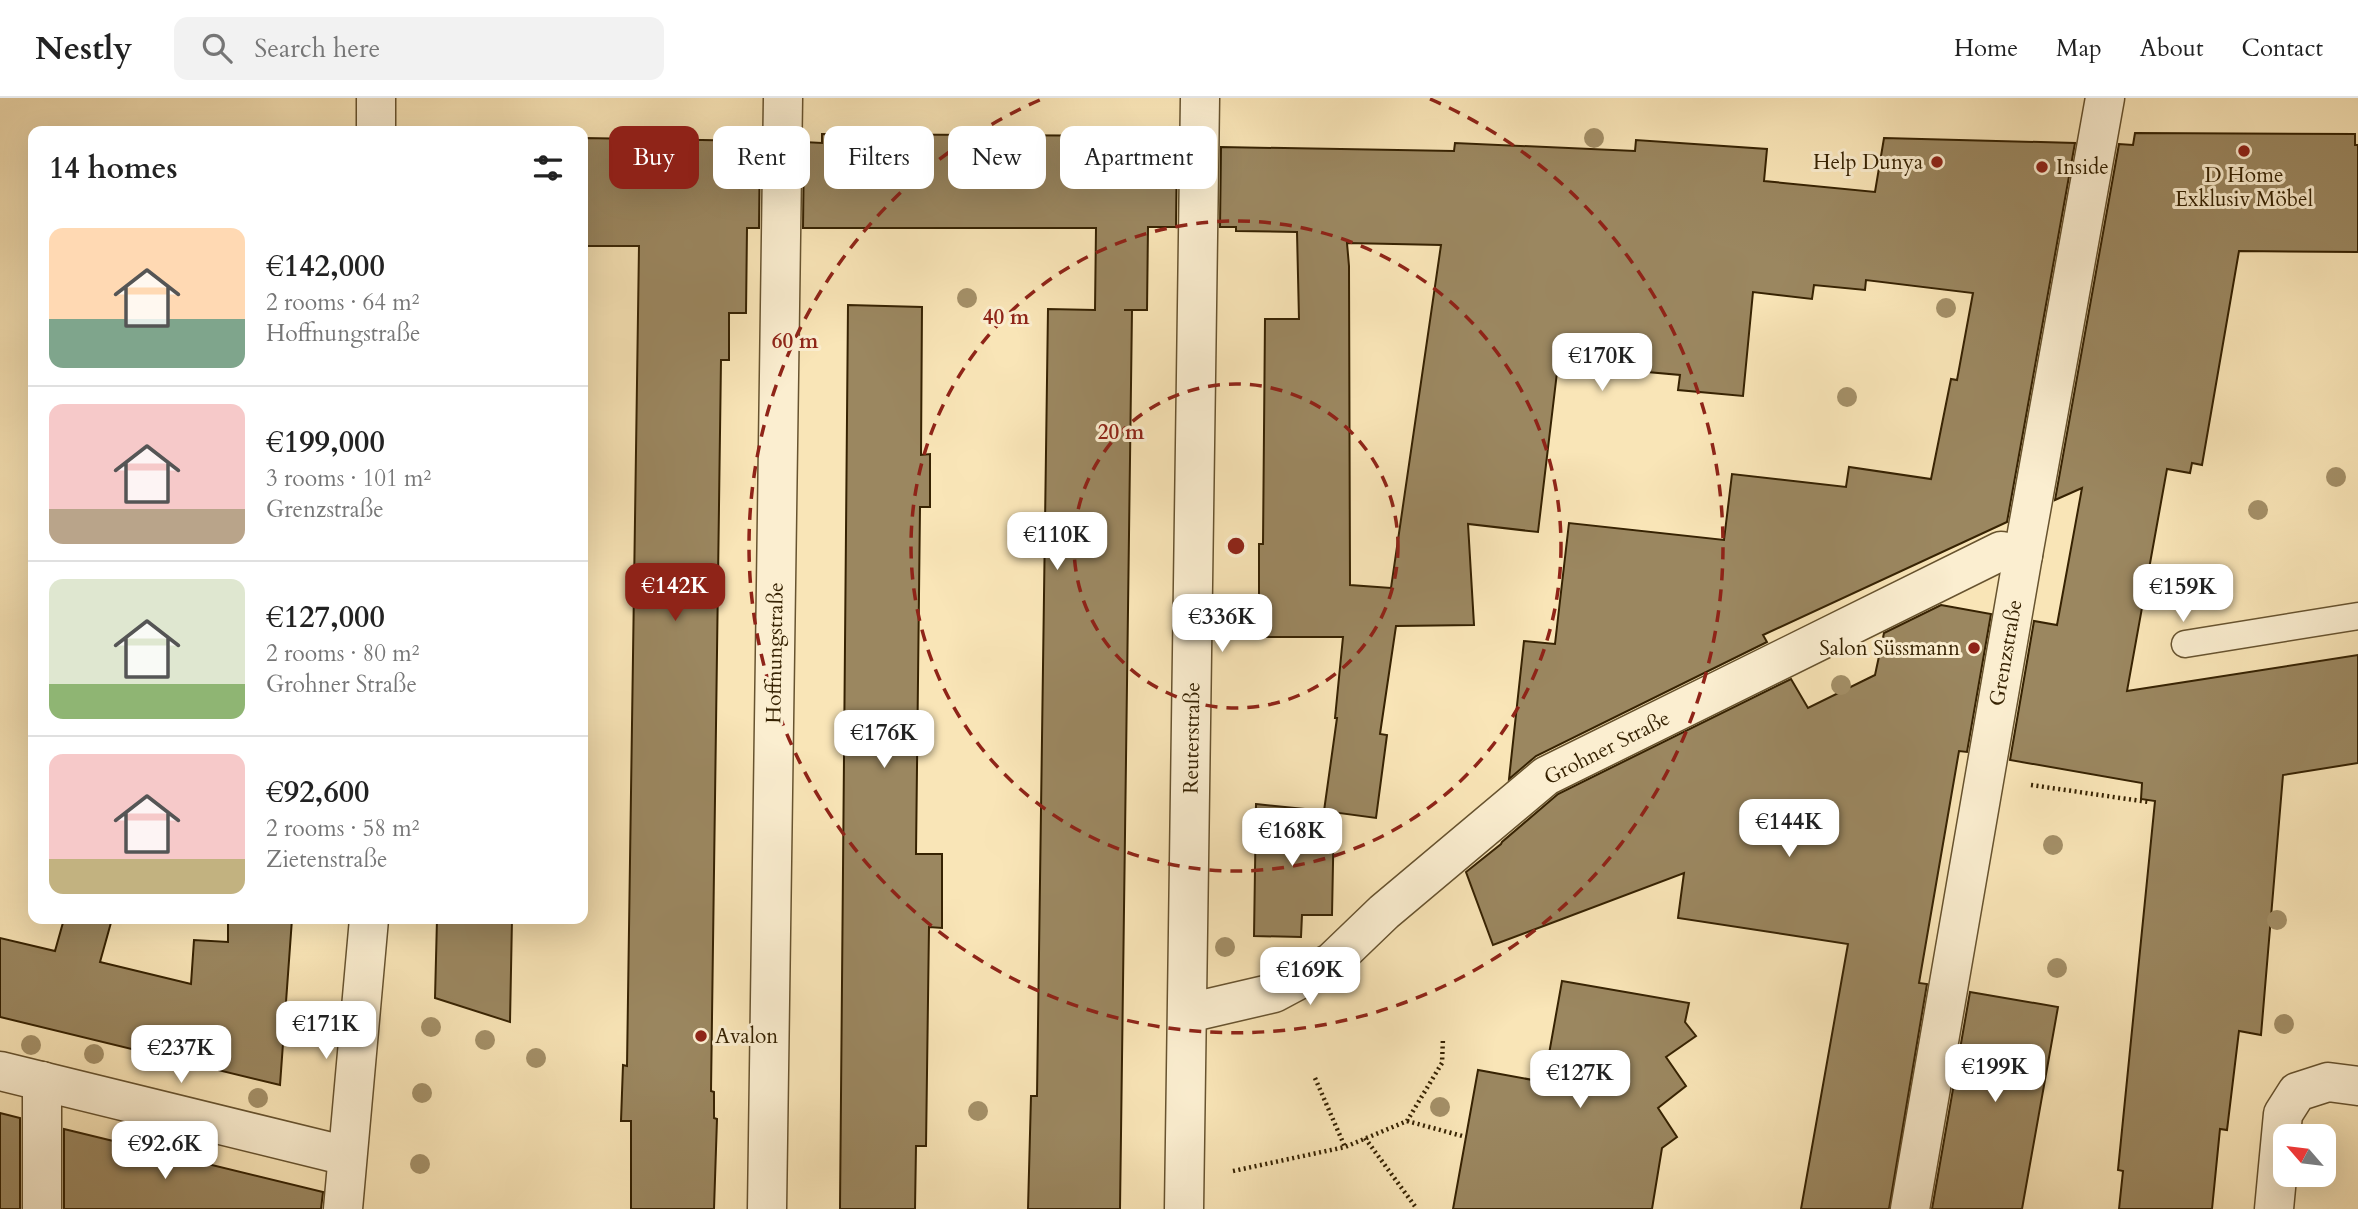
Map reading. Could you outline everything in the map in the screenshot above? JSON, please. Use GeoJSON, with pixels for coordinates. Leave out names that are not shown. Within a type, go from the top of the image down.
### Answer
{"type":"FeatureCollection","features":[{"type":"Feature","properties":{"kind":"street"},"geometry":{"type":"LineString","coordinates":[[376,98],[376,126]]}},
{"type":"Feature","properties":{"kind":"street","name":"Hoffnungstraße"},"geometry":{"type":"LineString","coordinates":[[767,1209],[783,98]]}},
{"type":"Feature","properties":{"kind":"street","name":"Reuterstraße"},"geometry":{"type":"LineString","coordinates":[[1184,1195],[1200,98]]}},
{"type":"Feature","properties":{"kind":"street","name":"Grenzstraße"},"geometry":{"type":"LineString","coordinates":[[1910,1209],[2022,555],[2105,98]]}},
{"type":"Feature","properties":{"kind":"street","name":"Grohner Straße"},"geometry":{"type":"LineString","coordinates":[[1188,1013],[1274,993],[1332,962],[1384,912],[1546,776],[2001,551],[2022,555]]}},
{"type":"Feature","properties":{"kind":"street"},"geometry":{"type":"LineString","coordinates":[[343,1209],[369,924]]}},
{"type":"Feature","properties":{"kind":"street"},"geometry":{"type":"LineString","coordinates":[[0,1071],[347,1156]]}},
{"type":"Feature","properties":{"kind":"street"},"geometry":{"type":"LineString","coordinates":[[42,1081],[42,1209]]}},
{"type":"Feature","properties":{"kind":"street"},"geometry":{"type":"LineString","coordinates":[[2274,1209],[2283,1114],[2297,1093],[2328,1082],[2358,1086]]}},
{"type":"Feature","properties":{"kind":"lane"},"geometry":{"type":"LineString","coordinates":[[2185,644],[2358,616]]}},
{"type":"Feature","properties":{"kind":"path"},"geometry":{"type":"LineString","coordinates":[[1985,779],[2148,802]]}},
{"type":"Feature","properties":{"kind":"path"},"geometry":{"type":"LineString","coordinates":[[1407,1121],[1441,1063],[1443,1038]]}},
{"type":"Feature","properties":{"kind":"path"},"geometry":{"type":"LineString","coordinates":[[1315,1078],[1345,1147]]}},
{"type":"Feature","properties":{"kind":"path"},"geometry":{"type":"LineString","coordinates":[[1184,1195],[1345,1147],[1407,1121],[1466,1137]]}},
{"type":"Feature","properties":{"kind":"path"},"geometry":{"type":"LineString","coordinates":[[1365,1138],[1417,1209]]}},
{"type":"Feature","properties":{"kind":"building"},"geometry":{"type":"Polygon","coordinates":[[[2135,133],[2355,134],[2355,145],[2358,145],[2358,252],[2239,251],[2202,465],[2192,463],[2190,473],[2167,469],[2127,691],[2358,655],[2358,763],[2283,775],[2261,1035],[2239,1031],[2227,1130],[2220,1129],[2212,1209],[2119,1209],[2123,1171],[2118,1170],[2155,801],[2141,799],[2142,783],[2010,760],[2034,621],[2057,625],[2082,488],[2055,500],[2119,144],[2133,145],[2135,133]]]}},
{"type":"Feature","properties":{"kind":"building"},"geometry":{"type":"Polygon","coordinates":[[[824,134],[824,189],[934,189],[934,135],[948,135],[948,189],[1046,189],[1046,135],[1060,135],[1060,189],[1176,189],[1176,227],[1148,227],[1147,310],[1132,310],[1120,1209],[1028,1209],[1031,1096],[1037,1096],[1048,309],[1095,310],[1096,228],[803,228],[803,189],[810,189],[810,142],[822,143],[824,134]]]}},
{"type":"Feature","properties":{"kind":"building"},"geometry":{"type":"Polygon","coordinates":[[[588,138],[609,138],[609,189],[699,189],[699,140],[713,140],[713,189],[759,189],[759,228],[747,228],[746,313],[729,313],[729,360],[721,360],[711,1091],[714,1092],[714,1118],[717,1119],[714,1209],[631,1209],[631,1121],[621,1121],[623,1065],[627,1066],[639,246],[588,246],[588,138]]]}},
{"type":"Feature","properties":{"kind":"building"},"geometry":{"type":"Polygon","coordinates":[[[1884,138],[2075,143],[2007,522],[1763,635],[1767,642],[1536,756],[1509,779],[1524,641],[1555,644],[1569,523],[1724,540],[1732,474],[1846,487],[1849,467],[1931,479],[1951,379],[1957,380],[1973,293],[1866,280],[1865,290],[1814,285],[1812,299],[1753,292],[1743,396],[1678,390],[1680,375],[1558,364],[1538,532],[1468,524],[1474,625],[1396,626],[1380,734],[1387,735],[1376,818],[1324,811],[1337,718],[1343,637],[1259,637],[1259,544],[1263,544],[1265,319],[1299,319],[1297,232],[1236,231],[1236,227],[1220,227],[1221,147],[1454,151],[1455,143],[1635,151],[1636,140],[1767,149],[1764,181],[1875,192],[1884,138]],[[1347,243],[1350,585],[1391,588],[1441,245],[1347,243]]]}},
{"type":"Feature","properties":{"kind":"building"},"geometry":{"type":"Polygon","coordinates":[[[848,305],[922,307],[921,455],[930,454],[930,507],[920,507],[916,854],[942,854],[942,928],[929,927],[926,1146],[916,1146],[915,1209],[840,1209],[848,305]]]}},
{"type":"Feature","properties":{"kind":"building"},"geometry":{"type":"Polygon","coordinates":[[[1941,605],[1991,614],[1967,752],[1959,751],[1919,983],[1927,984],[1889,1209],[1801,1209],[1848,944],[1678,918],[1684,873],[1493,945],[1466,872],[1558,794],[1791,679],[1808,708],[1875,675],[1884,633],[1941,605]]]}},
{"type":"Feature","properties":{"kind":"building"},"geometry":{"type":"Polygon","coordinates":[[[1256,804],[1334,812],[1332,915],[1302,915],[1301,937],[1254,936],[1256,804]]]}},
{"type":"Feature","properties":{"kind":"building"},"geometry":{"type":"Polygon","coordinates":[[[63,924],[111,924],[100,962],[191,984],[194,940],[228,942],[228,924],[292,924],[280,1085],[0,1017],[0,938],[55,951],[63,924]]]}},
{"type":"Feature","properties":{"kind":"building"},"geometry":{"type":"Polygon","coordinates":[[[437,924],[512,924],[510,1022],[435,998],[437,924]]]}},
{"type":"Feature","properties":{"kind":"building"},"geometry":{"type":"Polygon","coordinates":[[[1562,981],[1689,1003],[1685,1022],[1696,1036],[1666,1057],[1686,1086],[1658,1108],[1677,1137],[1662,1148],[1652,1209],[1453,1209],[1478,1070],[1544,1082],[1562,981]]]}},
{"type":"Feature","properties":{"kind":"building"},"geometry":{"type":"Polygon","coordinates":[[[1970,992],[2058,1007],[2022,1209],[1932,1209],[1970,992]]]}},
{"type":"Feature","properties":{"kind":"building"},"geometry":{"type":"Polygon","coordinates":[[[0,1113],[20,1118],[20,1209],[0,1209],[0,1113]]]}},
{"type":"Feature","properties":{"kind":"building"},"geometry":{"type":"Polygon","coordinates":[[[64,1129],[323,1192],[321,1209],[64,1209],[64,1129]]]}},
{"type":"Feature","properties":{"kind":"place","name":"D Home Exklusiv Möbel"},"geometry":{"type":"Point","coordinates":[2244,151]}},
{"type":"Feature","properties":{"kind":"place","name":"Help Dunya"},"geometry":{"type":"Point","coordinates":[1937,162]}},
{"type":"Feature","properties":{"kind":"place","name":"Inside"},"geometry":{"type":"Point","coordinates":[2042,167]}},
{"type":"Feature","properties":{"kind":"place","name":"Salon Süssmann"},"geometry":{"type":"Point","coordinates":[1974,648]}},
{"type":"Feature","properties":{"kind":"place","name":"Avalon"},"geometry":{"type":"Point","coordinates":[701,1036]}}]}
